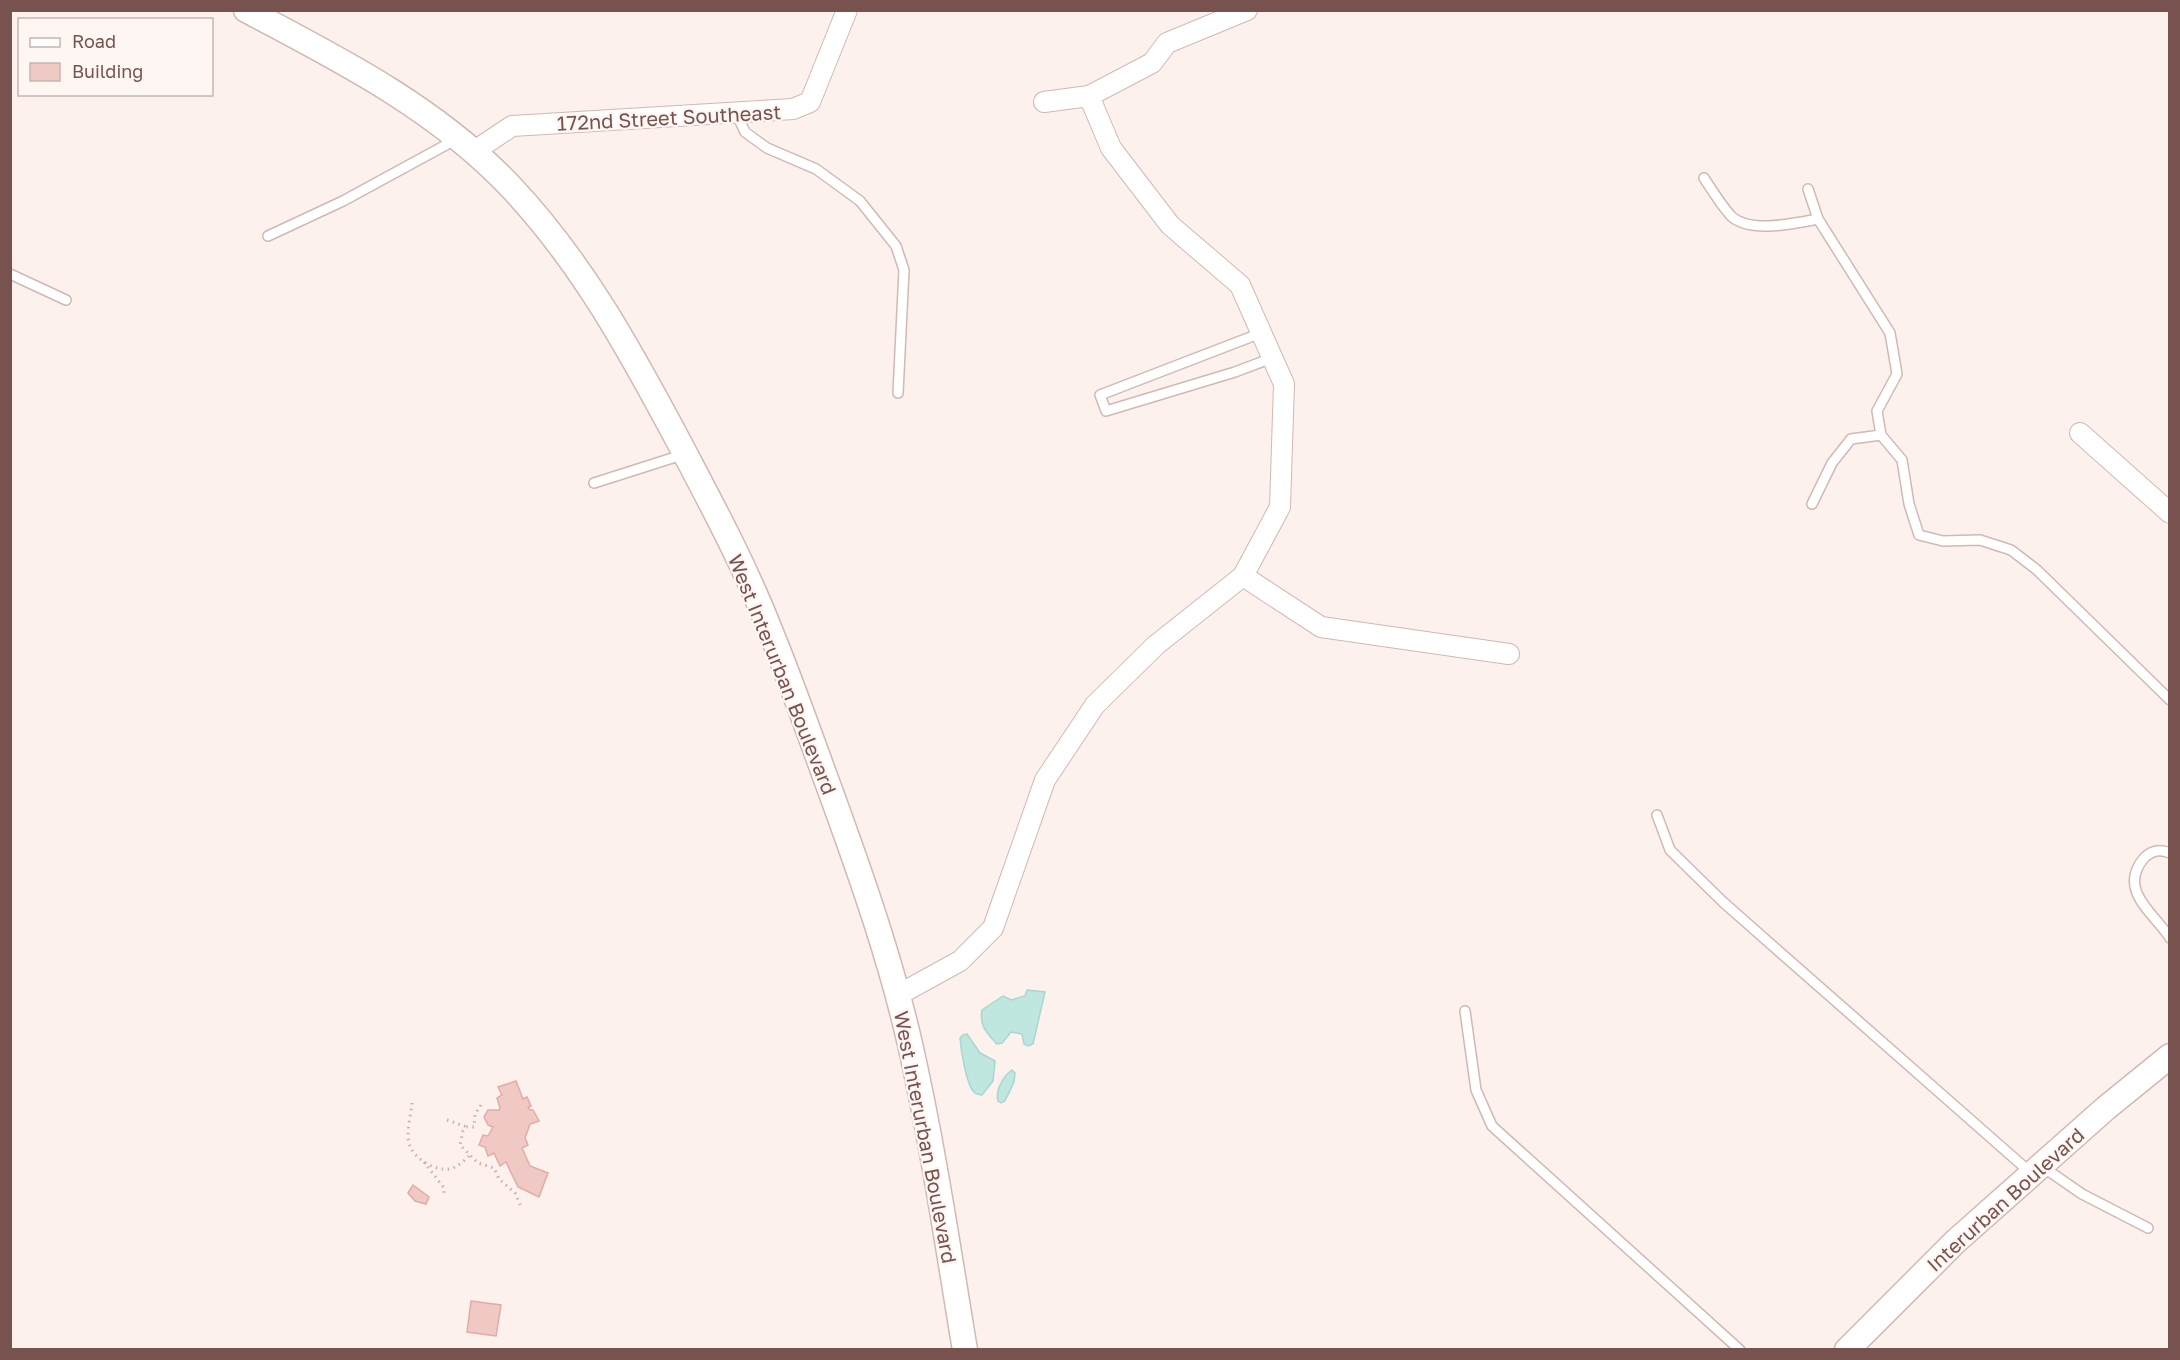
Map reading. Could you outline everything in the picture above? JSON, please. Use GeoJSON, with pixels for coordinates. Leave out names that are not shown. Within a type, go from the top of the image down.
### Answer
{"type":"FeatureCollection","features":[{"type":"Feature","properties":{"kind":"street","name":"West Interurban Boulevard"},"geometry":{"type":"LineString","coordinates":[[246,10],[338,59],[423,113],[466,146],[507,183],[548,229],[596,294],[638,364],[736,552],[770,629],[871,903],[898,995],[928,1128],[965,1350]]}},
{"type":"Feature","properties":{"kind":"street","name":"172nd Street Southeast"},"geometry":{"type":"LineString","coordinates":[[466,146],[482,146],[512,126],[793,109],[810,102],[847,10]]}},
{"type":"Feature","properties":{"kind":"street"},"geometry":{"type":"LineString","coordinates":[[1044,102],[1089,96],[1152,63],[1167,43],[1247,10]]}},
{"type":"Feature","properties":{"kind":"street"},"geometry":{"type":"LineString","coordinates":[[898,995],[960,961],[993,928],[1045,780],[1095,705],[1156,645],[1243,576],[1280,507],[1284,384],[1240,285],[1170,225],[1111,148],[1089,96]]}},
{"type":"Feature","properties":{"kind":"street"},"geometry":{"type":"LineString","coordinates":[[2080,433],[2169,513]]}},
{"type":"Feature","properties":{"kind":"street"},"geometry":{"type":"LineString","coordinates":[[1243,576],[1321,627],[1509,654]]}},
{"type":"Feature","properties":{"kind":"street","name":"Interurban Boulevard"},"geometry":{"type":"LineString","coordinates":[[1847,1350],[1956,1241],[2036,1169],[2169,1056]]}},
{"type":"Feature","properties":{"kind":"lane"},"geometry":{"type":"LineString","coordinates":[[736,113],[745,132],[767,148],[816,170],[860,201],[896,246],[904,270],[898,393]]}},
{"type":"Feature","properties":{"kind":"lane"},"geometry":{"type":"LineString","coordinates":[[268,236],[466,146]]}},
{"type":"Feature","properties":{"kind":"lane"},"geometry":{"type":"LineString","coordinates":[[1704,178],[1732,218],[1752,225],[1792,224],[1818,219]]}},
{"type":"Feature","properties":{"kind":"lane"},"geometry":{"type":"LineString","coordinates":[[1808,189],[1818,219],[1890,333],[1897,374],[1877,411],[1881,435],[1902,459],[1910,504],[1920,535],[1943,541],[1980,540],[2011,550],[2037,570],[2169,700]]}},
{"type":"Feature","properties":{"kind":"lane"},"geometry":{"type":"LineString","coordinates":[[10,274],[66,300]]}},
{"type":"Feature","properties":{"kind":"lane"},"geometry":{"type":"LineString","coordinates":[[1261,333],[1100,395],[1106,411],[1235,372],[1272,358]]}},
{"type":"Feature","properties":{"kind":"lane"},"geometry":{"type":"LineString","coordinates":[[1812,504],[1832,463],[1851,439],[1881,435]]}},
{"type":"Feature","properties":{"kind":"lane"},"geometry":{"type":"LineString","coordinates":[[594,483],[685,454]]}},
{"type":"Feature","properties":{"kind":"lane"},"geometry":{"type":"LineString","coordinates":[[1658,814],[1670,850],[1723,902],[2036,1169],[2148,1228]]}},
{"type":"Feature","properties":{"kind":"lane"},"geometry":{"type":"LineString","coordinates":[[2169,853],[2160,850],[2148,854],[2140,864],[2135,878],[2142,905],[2169,938]]}},
{"type":"Feature","properties":{"kind":"lane"},"geometry":{"type":"LineString","coordinates":[[1465,1011],[1476,1090],[1492,1126],[1740,1350]]}},
{"type":"Feature","properties":{"kind":"path"},"geometry":{"type":"LineString","coordinates":[[412,1103],[408,1138],[415,1155],[424,1162],[444,1188],[444,1194]]}},
{"type":"Feature","properties":{"kind":"path"},"geometry":{"type":"LineString","coordinates":[[447,1120],[474,1127],[475,1114],[482,1105]]}},
{"type":"Feature","properties":{"kind":"path"},"geometry":{"type":"LineString","coordinates":[[467,1127],[463,1131],[460,1144],[478,1163],[494,1168],[499,1179],[515,1193],[522,1209]]}},
{"type":"Feature","properties":{"kind":"path"},"geometry":{"type":"LineString","coordinates":[[424,1162],[449,1169],[469,1156]]}},
{"type":"Feature","properties":{"kind":"water"},"geometry":{"type":"Polygon","coordinates":[[[1027,990],[1045,992],[1033,1044],[1028,1046],[1024,1044],[1022,1034],[1011,1032],[1002,1043],[997,1044],[983,1025],[982,1010],[1003,996],[1011,1000],[1025,996],[1027,990]]]}},
{"type":"Feature","properties":{"kind":"water"},"geometry":{"type":"Polygon","coordinates":[[[967,1034],[980,1053],[995,1061],[993,1081],[982,1095],[973,1091],[966,1074],[960,1038],[967,1034]]]}},
{"type":"Feature","properties":{"kind":"water"},"geometry":{"type":"Polygon","coordinates":[[[1012,1070],[1015,1073],[1014,1082],[1005,1101],[1001,1103],[997,1097],[999,1088],[1012,1070]]]}},
{"type":"Feature","properties":{"kind":"building"},"geometry":{"type":"Polygon","coordinates":[[[516,1081],[523,1099],[527,1097],[531,1106],[528,1107],[533,1110],[539,1121],[530,1124],[525,1138],[528,1145],[522,1148],[530,1166],[548,1173],[539,1197],[518,1187],[506,1162],[500,1166],[494,1153],[488,1156],[485,1147],[479,1145],[483,1135],[488,1136],[493,1127],[488,1125],[484,1117],[488,1110],[499,1110],[500,1108],[497,1098],[502,1095],[498,1087],[516,1081]]]}},
{"type":"Feature","properties":{"kind":"building"},"geometry":{"type":"Polygon","coordinates":[[[413,1185],[429,1197],[426,1204],[415,1201],[408,1193],[413,1185]]]}},
{"type":"Feature","properties":{"kind":"building"},"geometry":{"type":"Polygon","coordinates":[[[471,1301],[501,1305],[496,1336],[467,1332],[471,1301]]]}}]}
